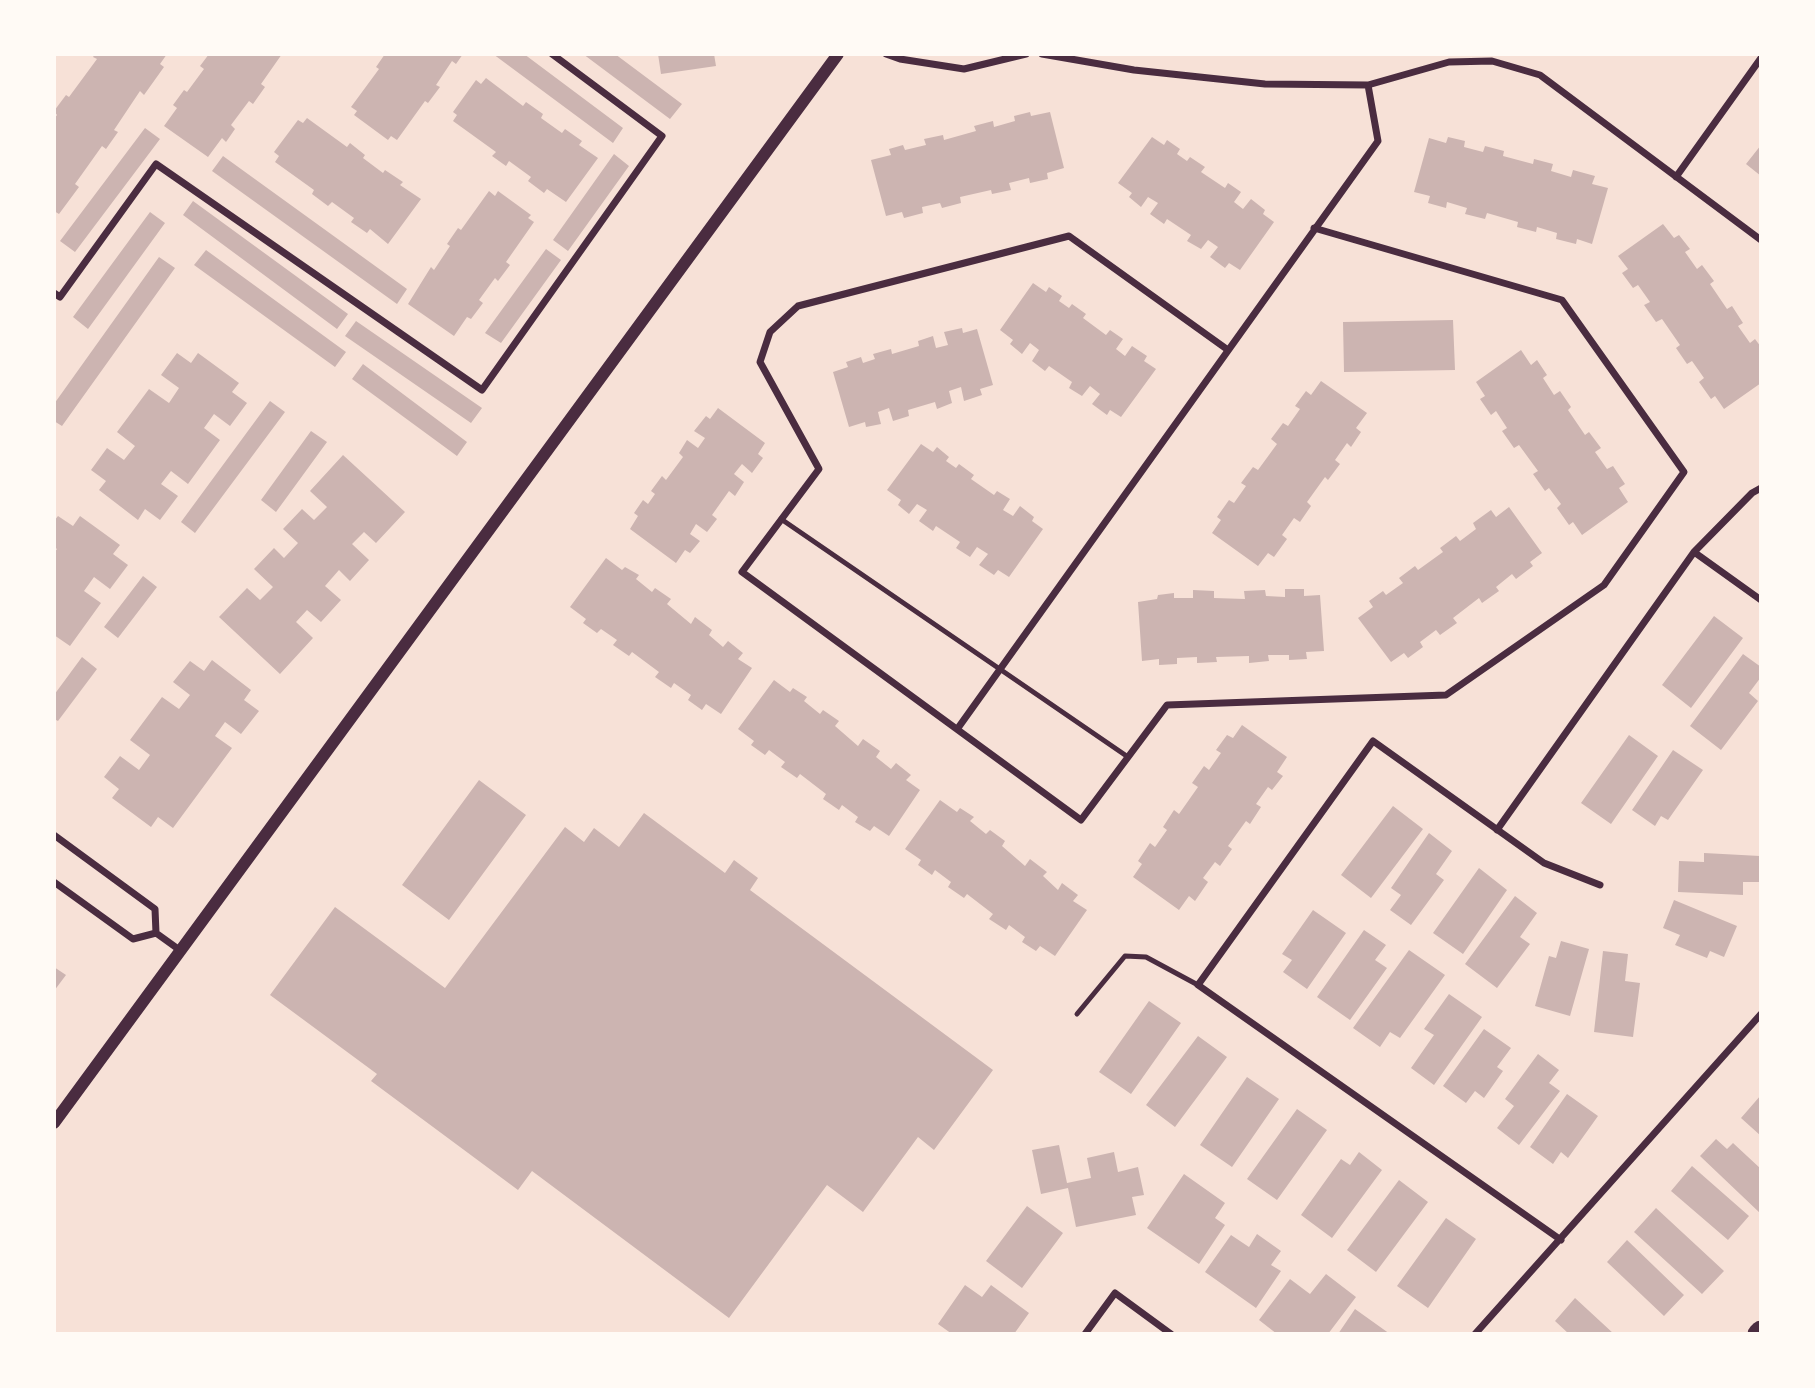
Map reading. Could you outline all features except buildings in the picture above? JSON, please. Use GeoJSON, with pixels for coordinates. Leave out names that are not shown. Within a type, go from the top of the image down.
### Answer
{"type":"FeatureCollection","features":[{"type":"Feature","properties":{"kind":"street"},"geometry":{"type":"LineString","coordinates":[[54,293],[60,298],[156,164],[482,390],[662,135],[552,54]]}},
{"type":"Feature","properties":{"kind":"street"},"geometry":{"type":"LineString","coordinates":[[54,1123],[838,54]]}},
{"type":"Feature","properties":{"kind":"street"},"geometry":{"type":"LineString","coordinates":[[886,54],[900,59],[964,69],[1026,54]]}},
{"type":"Feature","properties":{"kind":"street"},"geometry":{"type":"LineString","coordinates":[[1042,54],[1134,70],[1265,84],[1368,85],[1449,62],[1492,61],[1504,64],[1540,75],[1761,240]]}},
{"type":"Feature","properties":{"kind":"street"},"geometry":{"type":"LineString","coordinates":[[1676,177],[1761,58]]}},
{"type":"Feature","properties":{"kind":"street"},"geometry":{"type":"LineString","coordinates":[[958,728],[1378,141],[1368,85]]}},
{"type":"Feature","properties":{"kind":"street"},"geometry":{"type":"LineString","coordinates":[[1228,350],[1069,236],[798,306],[770,332],[760,362],[819,469],[742,572],[1081,820],[1167,705],[1446,695],[1604,585],[1684,472],[1562,300],[1314,228]]}},
{"type":"Feature","properties":{"kind":"street"},"geometry":{"type":"LineString","coordinates":[[1497,830],[1694,552],[1752,493],[1761,488]]}},
{"type":"Feature","properties":{"kind":"street"},"geometry":{"type":"LineString","coordinates":[[1694,552],[1761,600]]}},
{"type":"Feature","properties":{"kind":"street"},"geometry":{"type":"LineString","coordinates":[[1561,1240],[1198,985],[1374,741],[1544,863],[1600,884]]}},
{"type":"Feature","properties":{"kind":"street"},"geometry":{"type":"LineString","coordinates":[[54,835],[155,909],[156,933]]}},
{"type":"Feature","properties":{"kind":"street"},"geometry":{"type":"LineString","coordinates":[[54,882],[133,939],[156,933]]}},
{"type":"Feature","properties":{"kind":"street"},"geometry":{"type":"LineString","coordinates":[[156,933],[181,951]]}},
{"type":"Feature","properties":{"kind":"street"},"geometry":{"type":"LineString","coordinates":[[1475,1334],[1761,1014]]}},
{"type":"Feature","properties":{"kind":"street"},"geometry":{"type":"LineString","coordinates":[[1085,1334],[1115,1293],[1171,1334]]}},
{"type":"Feature","properties":{"kind":"lane"},"geometry":{"type":"LineString","coordinates":[[781,519],[1128,757]]}},
{"type":"Feature","properties":{"kind":"lane"},"geometry":{"type":"LineString","coordinates":[[1077,1014],[1125,956],[1146,957],[1198,985]]}}]}
